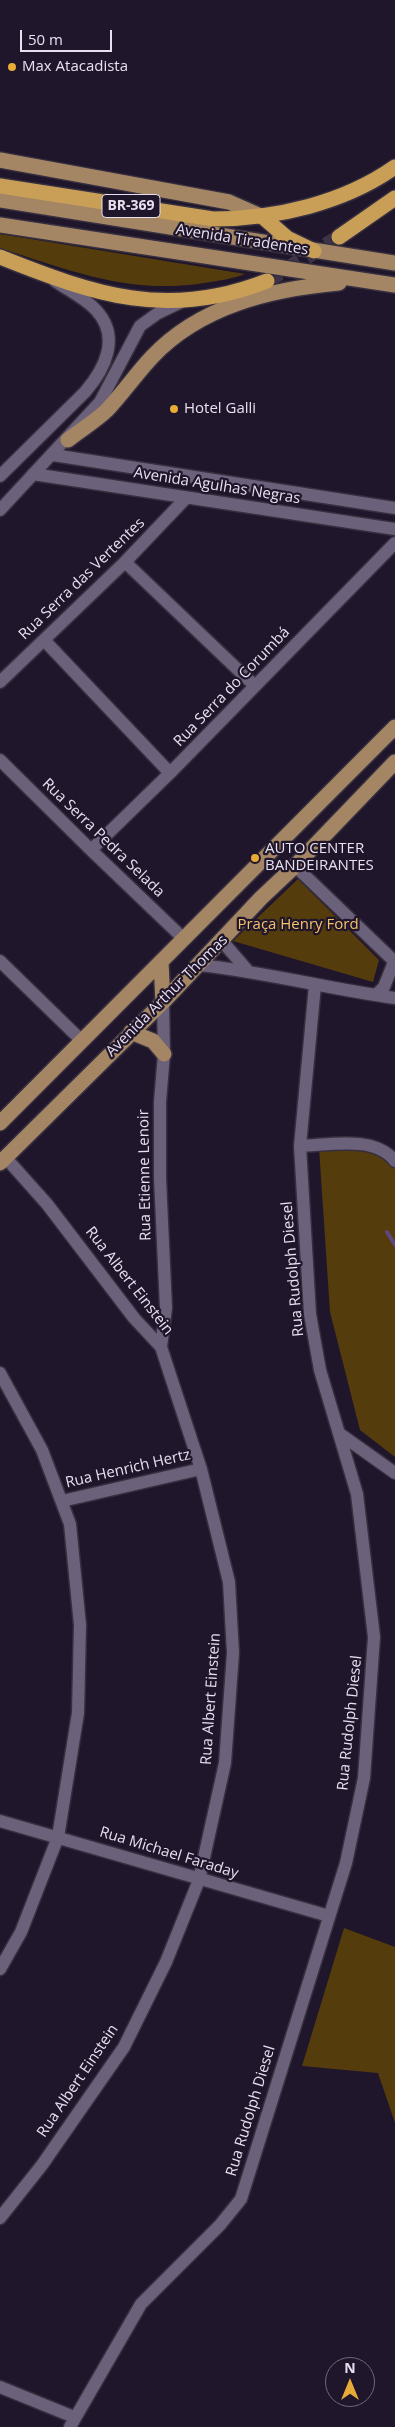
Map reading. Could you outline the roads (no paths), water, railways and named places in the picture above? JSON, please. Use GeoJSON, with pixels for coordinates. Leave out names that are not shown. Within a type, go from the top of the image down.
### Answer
{"type":"FeatureCollection","features":[{"type":"Feature","properties":{"kind":"highway","name":"BR-369"},"geometry":{"type":"LineString","coordinates":[[0,186],[214,219],[263,217],[352,192],[378,179],[395,167]]}},
{"type":"Feature","properties":{"kind":"highway"},"geometry":{"type":"LineString","coordinates":[[339,237],[395,198]]}},
{"type":"Feature","properties":{"kind":"highway"},"geometry":{"type":"LineString","coordinates":[[263,217],[287,238],[314,251]]}},
{"type":"Feature","properties":{"kind":"highway"},"geometry":{"type":"LineString","coordinates":[[0,257],[43,274],[122,297],[151,301],[181,302],[239,292],[267,281]]}},
{"type":"Feature","properties":{"kind":"main road"},"geometry":{"type":"LineString","coordinates":[[0,160],[229,202],[263,217]]}},
{"type":"Feature","properties":{"kind":"main road","name":"Avenida Tiradentes"},"geometry":{"type":"LineString","coordinates":[[0,200],[395,263]]}},
{"type":"Feature","properties":{"kind":"main road","name":"Avenida Tiradentes"},"geometry":{"type":"LineString","coordinates":[[0,225],[395,285]]}},
{"type":"Feature","properties":{"kind":"main road"},"geometry":{"type":"LineString","coordinates":[[68,440],[106,411],[152,357],[170,340],[208,315],[249,300],[287,290],[367,281],[381,270],[395,266]]}},
{"type":"Feature","properties":{"kind":"main road","name":"Avenida Arthur Thomas"},"geometry":{"type":"LineString","coordinates":[[0,1123],[395,727]]}},
{"type":"Feature","properties":{"kind":"main road","name":"Avenida Arthur Thomas"},"geometry":{"type":"LineString","coordinates":[[3,1160],[163,1002],[261,898],[295,866],[395,762]]}},
{"type":"Feature","properties":{"kind":"main road"},"geometry":{"type":"LineString","coordinates":[[243,879],[261,898]]}},
{"type":"Feature","properties":{"kind":"main road"},"geometry":{"type":"LineString","coordinates":[[161,962],[163,1002]]}},
{"type":"Feature","properties":{"kind":"main road"},"geometry":{"type":"LineString","coordinates":[[131,1032],[153,1041],[164,1054]]}},
{"type":"Feature","properties":{"kind":"street"},"geometry":{"type":"LineString","coordinates":[[0,476],[85,392],[97,378],[106,363],[108,337],[102,317],[85,300],[43,274]]}},
{"type":"Feature","properties":{"kind":"street"},"geometry":{"type":"LineString","coordinates":[[0,510],[68,440],[100,402],[140,326],[158,313],[181,302]]}},
{"type":"Feature","properties":{"kind":"street","name":"Avenida Agulhas Negras"},"geometry":{"type":"LineString","coordinates":[[53,455],[395,508]]}},
{"type":"Feature","properties":{"kind":"street","name":"Avenida Agulhas Negras"},"geometry":{"type":"LineString","coordinates":[[34,474],[395,529]]}},
{"type":"Feature","properties":{"kind":"street"},"geometry":{"type":"LineString","coordinates":[[274,511],[277,490]]}},
{"type":"Feature","properties":{"kind":"street","name":"Rua Serra das Vertentes"},"geometry":{"type":"LineString","coordinates":[[0,682],[126,562],[186,498]]}},
{"type":"Feature","properties":{"kind":"street","name":"Rua Serra do Corumbá"},"geometry":{"type":"LineString","coordinates":[[91,850],[170,773],[395,543]]}},
{"type":"Feature","properties":{"kind":"street"},"geometry":{"type":"LineString","coordinates":[[126,562],[255,686]]}},
{"type":"Feature","properties":{"kind":"street"},"geometry":{"type":"LineString","coordinates":[[44,640],[170,773]]}},
{"type":"Feature","properties":{"kind":"street","name":"Rua Serra Pedra Selada"},"geometry":{"type":"LineString","coordinates":[[0,760],[184,939]]}},
{"type":"Feature","properties":{"kind":"street"},"geometry":{"type":"LineString","coordinates":[[295,866],[395,962],[384,987],[376,995]]}},
{"type":"Feature","properties":{"kind":"street"},"geometry":{"type":"LineString","coordinates":[[222,941],[247,970]]}},
{"type":"Feature","properties":{"kind":"street"},"geometry":{"type":"LineString","coordinates":[[0,961],[82,1041]]}},
{"type":"Feature","properties":{"kind":"street"},"geometry":{"type":"LineString","coordinates":[[199,965],[247,970],[314,985],[395,998]]}},
{"type":"Feature","properties":{"kind":"street","name":"Rua Rudolph Diesel"},"geometry":{"type":"LineString","coordinates":[[72,2422],[141,2304],[220,2224],[241,2199],[346,1863],[364,1778],[374,1637],[357,1494],[320,1370],[310,1314],[300,1146],[314,985]]}},
{"type":"Feature","properties":{"kind":"street","name":"Rua Etienne Lenoir"},"geometry":{"type":"LineString","coordinates":[[161,1347],[166,1308],[160,1178],[160,1102],[164,1054],[163,1002]]}},
{"type":"Feature","properties":{"kind":"street"},"geometry":{"type":"LineString","coordinates":[[300,1146],[372,1144],[388,1152],[395,1161]]}},
{"type":"Feature","properties":{"kind":"street","name":"Rua Albert Einstein"},"geometry":{"type":"LineString","coordinates":[[0,2218],[42,2165],[124,2047],[166,1962],[199,1880],[225,1763],[233,1653],[229,1582],[201,1469],[161,1347],[134,1318],[47,1204],[3,1160]]}},
{"type":"Feature","properties":{"kind":"street"},"geometry":{"type":"LineString","coordinates":[[0,1373],[42,1450],[70,1524],[80,1625],[78,1713],[58,1837],[21,1932],[0,1969]]}},
{"type":"Feature","properties":{"kind":"street"},"geometry":{"type":"LineString","coordinates":[[340,1434],[395,1474]]}},
{"type":"Feature","properties":{"kind":"street","name":"Rua Henrich Hertz"},"geometry":{"type":"LineString","coordinates":[[62,1501],[201,1469]]}},
{"type":"Feature","properties":{"kind":"street","name":"Rua Michael Faraday"},"geometry":{"type":"LineString","coordinates":[[0,1821],[328,1916]]}},
{"type":"Feature","properties":{"kind":"street"},"geometry":{"type":"LineString","coordinates":[[0,2387],[72,2422]]}},
{"type":"Feature","properties":{"kind":"waterway"},"geometry":{"type":"LineString","coordinates":[[387,1232],[395,1245]]}},
{"type":"Feature","properties":{"kind":"tunnel"},"geometry":{"type":"LineString","coordinates":[[267,281],[339,237]]}},
{"type":"Feature","properties":{"kind":"place","name":"Max Atacadista"},"geometry":{"type":"Point","coordinates":[12,67]}},
{"type":"Feature","properties":{"kind":"place","name":"Hotel Galli"},"geometry":{"type":"Point","coordinates":[174,409]}},
{"type":"Feature","properties":{"kind":"place","name":"AUTO CENTER BANDEIRANTES"},"geometry":{"type":"Point","coordinates":[255,858]}},
{"type":"Feature","properties":{"kind":"park label","name":"Praça Henry Ford"},"geometry":{"type":"Point","coordinates":[298,925]}}]}
